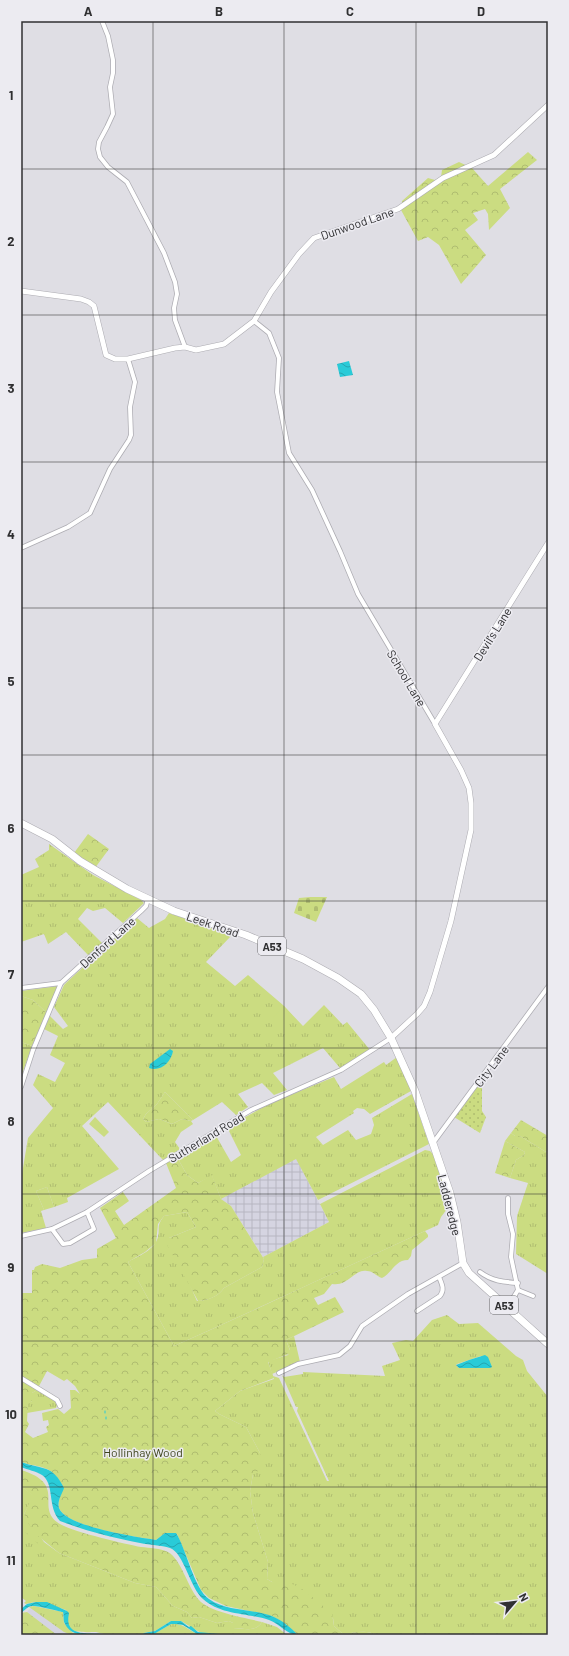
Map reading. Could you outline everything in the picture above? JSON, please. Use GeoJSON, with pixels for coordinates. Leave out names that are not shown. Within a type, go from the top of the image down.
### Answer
{"type":"FeatureCollection","features":[{"type":"Feature","properties":{"kind":"highway","name":"Leek Road"},"geometry":{"type":"LineString","coordinates":[[21,823],[52,839],[99,874],[148,899],[174,911],[246,935],[303,959],[338,978],[352,987],[368,1001],[391,1038]]}},
{"type":"Feature","properties":{"kind":"highway","name":"Ladderedge"},"geometry":{"type":"LineString","coordinates":[[391,1038],[408,1075],[450,1193],[457,1222],[463,1264]]}},
{"type":"Feature","properties":{"kind":"highway","name":"A53"},"geometry":{"type":"LineString","coordinates":[[463,1264],[469,1273],[548,1344]]}},
{"type":"Feature","properties":{"kind":"street"},"geometry":{"type":"LineString","coordinates":[[102,21],[108,36],[113,60],[113,73],[110,87],[113,114],[99,142],[98,149],[100,157],[108,167],[127,182],[164,253],[175,282],[177,294],[174,308],[175,320],[185,347]]}},
{"type":"Feature","properties":{"kind":"street","name":"Dunwood Lane"},"geometry":{"type":"LineString","coordinates":[[21,291],[81,299],[90,302],[94,306],[106,355],[115,359],[128,359],[175,348],[185,347],[196,350],[224,344],[254,321],[281,278],[299,254],[314,238],[398,210],[443,178],[494,155],[548,105]]}},
{"type":"Feature","properties":{"kind":"street","name":"School Lane"},"geometry":{"type":"LineString","coordinates":[[254,321],[269,334],[279,358],[277,392],[289,453],[312,490],[358,594],[462,770],[469,788],[471,803],[471,830],[451,921],[430,992],[424,1006],[391,1038]]}},
{"type":"Feature","properties":{"kind":"street"},"geometry":{"type":"LineString","coordinates":[[21,548],[68,527],[90,513],[110,469],[131,435],[130,407],[135,382],[128,359]]}},
{"type":"Feature","properties":{"kind":"street","name":"Devil's Lane"},"geometry":{"type":"LineString","coordinates":[[435,724],[548,543]]}},
{"type":"Feature","properties":{"kind":"street","name":"Denford Lane"},"geometry":{"type":"LineString","coordinates":[[62,983],[141,911],[146,906],[148,899]]}},
{"type":"Feature","properties":{"kind":"street"},"geometry":{"type":"LineString","coordinates":[[21,988],[62,983]]}},
{"type":"Feature","properties":{"kind":"street"},"geometry":{"type":"LineString","coordinates":[[21,1087],[33,1050],[62,983]]}},
{"type":"Feature","properties":{"kind":"street","name":"City Lane"},"geometry":{"type":"LineString","coordinates":[[433,1143],[548,987]]}},
{"type":"Feature","properties":{"kind":"street","name":"Sutherland Road"},"geometry":{"type":"LineString","coordinates":[[21,1236],[52,1229],[87,1212],[149,1171],[251,1110],[341,1070],[391,1038]]}},
{"type":"Feature","properties":{"kind":"street"},"geometry":{"type":"LineString","coordinates":[[508,1198],[508,1214],[513,1234],[511,1257],[518,1283],[518,1290],[508,1308]]}},
{"type":"Feature","properties":{"kind":"street"},"geometry":{"type":"LineString","coordinates":[[52,1229],[63,1244],[70,1243],[94,1229],[87,1212]]}},
{"type":"Feature","properties":{"kind":"street"},"geometry":{"type":"LineString","coordinates":[[279,1373],[298,1364],[339,1355],[350,1346],[362,1326],[408,1294],[463,1264]]}},
{"type":"Feature","properties":{"kind":"street"},"geometry":{"type":"LineString","coordinates":[[480,1272],[488,1278],[498,1282],[518,1283]]}},
{"type":"Feature","properties":{"kind":"street"},"geometry":{"type":"LineString","coordinates":[[417,1311],[443,1293],[443,1286],[439,1278]]}},
{"type":"Feature","properties":{"kind":"street"},"geometry":{"type":"LineString","coordinates":[[518,1290],[533,1296]]}},
{"type":"Feature","properties":{"kind":"street"},"geometry":{"type":"LineString","coordinates":[[21,1378],[57,1400],[60,1406]]}},
{"type":"Feature","properties":{"kind":"shaded area"},"geometry":{"type":"Polygon","coordinates":[[[296,1158],[329,1222],[263,1257],[231,1206],[221,1199],[296,1158]]]}},
{"type":"Feature","properties":{"kind":"shaded area"},"geometry":{"type":"Polygon","coordinates":[[[31,1607],[50,1622],[72,1635],[57,1635],[50,1631],[27,1612],[31,1607]]]}},
{"type":"Feature","properties":{"kind":"green space"},"geometry":{"type":"Polygon","coordinates":[[[528,152],[537,160],[500,189],[510,208],[489,230],[488,214],[485,209],[473,213],[478,220],[465,230],[486,255],[461,284],[439,245],[428,237],[418,241],[401,210],[402,201],[428,178],[435,180],[441,177],[442,170],[459,162],[472,168],[488,186],[528,152]]]}},
{"type":"Feature","properties":{"kind":"green space"},"geometry":{"type":"Polygon","coordinates":[[[88,834],[109,849],[95,868],[74,853],[88,834]]]}},
{"type":"Feature","properties":{"kind":"green space"},"geometry":{"type":"Polygon","coordinates":[[[49,844],[93,875],[144,903],[123,923],[105,908],[93,911],[87,908],[78,919],[102,943],[88,955],[66,932],[48,944],[44,934],[21,942],[21,875],[39,867],[35,859],[49,850],[49,844]]]}},
{"type":"Feature","properties":{"kind":"green space"},"geometry":{"type":"Polygon","coordinates":[[[327,897],[316,922],[294,913],[299,898],[327,897]]]}},
{"type":"Feature","properties":{"kind":"green space"},"geometry":{"type":"Polygon","coordinates":[[[169,913],[232,935],[206,962],[235,986],[248,975],[283,1005],[303,1026],[324,1005],[343,1025],[347,1022],[370,1050],[340,1068],[323,1048],[273,1073],[287,1090],[274,1095],[262,1083],[238,1094],[248,1107],[236,1115],[222,1102],[193,1120],[165,1092],[157,1104],[146,1114],[143,1119],[146,1122],[159,1119],[172,1124],[182,1119],[191,1121],[193,1124],[181,1132],[175,1142],[180,1149],[163,1160],[108,1102],[82,1126],[119,1169],[67,1198],[68,1202],[54,1207],[47,1187],[36,1191],[44,1210],[41,1211],[46,1228],[21,1233],[21,1180],[28,1138],[53,1108],[33,1085],[38,1074],[55,1082],[65,1063],[50,1055],[58,1036],[44,1029],[50,1016],[63,1029],[68,1026],[54,1007],[64,985],[137,918],[149,928],[165,919],[169,913]]]}},
{"type":"Feature","properties":{"kind":"green space"},"geometry":{"type":"Polygon","coordinates":[[[58,986],[47,1013],[33,1000],[21,996],[21,991],[58,986]]]}},
{"type":"Feature","properties":{"kind":"green space"},"geometry":{"type":"Polygon","coordinates":[[[21,996],[33,1000],[47,1013],[32,1046],[21,1042],[21,996]]]}},
{"type":"Feature","properties":{"kind":"green space"},"geometry":{"type":"Polygon","coordinates":[[[284,1006],[292,1015],[277,1030],[272,1025],[272,1019],[284,1006]]]}},
{"type":"Feature","properties":{"kind":"green space"},"geometry":{"type":"Polygon","coordinates":[[[21,1042],[32,1046],[21,1077],[21,1042]]]}},
{"type":"Feature","properties":{"kind":"green space"},"geometry":{"type":"Polygon","coordinates":[[[397,1057],[411,1091],[370,1114],[364,1109],[357,1108],[353,1111],[354,1113],[316,1137],[323,1145],[348,1130],[356,1140],[371,1134],[374,1125],[372,1118],[412,1094],[429,1144],[318,1200],[296,1159],[221,1199],[212,1176],[198,1183],[187,1175],[177,1157],[215,1134],[231,1162],[241,1155],[227,1127],[271,1103],[334,1077],[341,1089],[384,1062],[386,1065],[397,1057]]]}},
{"type":"Feature","properties":{"kind":"green space"},"geometry":{"type":"Polygon","coordinates":[[[477,1086],[482,1088],[482,1111],[486,1117],[480,1133],[454,1117],[477,1086]]]}},
{"type":"Feature","properties":{"kind":"green space"},"geometry":{"type":"Polygon","coordinates":[[[165,1092],[193,1120],[182,1119],[172,1124],[159,1119],[146,1122],[143,1119],[146,1114],[157,1104],[165,1092]]]}},
{"type":"Feature","properties":{"kind":"green space"},"geometry":{"type":"Polygon","coordinates":[[[95,1117],[109,1132],[104,1137],[89,1124],[95,1117]]]}},
{"type":"Feature","properties":{"kind":"green space"},"geometry":{"type":"Polygon","coordinates":[[[521,1120],[548,1136],[548,1151],[546,1152],[520,1136],[515,1136],[511,1133],[521,1120]]]}},
{"type":"Feature","properties":{"kind":"green space"},"geometry":{"type":"Polygon","coordinates":[[[511,1133],[515,1136],[520,1136],[546,1152],[548,1151],[548,1274],[516,1254],[517,1216],[528,1183],[510,1178],[516,1160],[524,1155],[525,1152],[505,1141],[511,1133]]]}},
{"type":"Feature","properties":{"kind":"green space"},"geometry":{"type":"Polygon","coordinates":[[[505,1141],[525,1152],[524,1155],[516,1160],[510,1178],[495,1173],[505,1141]]]}},
{"type":"Feature","properties":{"kind":"green space"},"geometry":{"type":"Polygon","coordinates":[[[425,1150],[430,1151],[433,1154],[450,1205],[441,1217],[438,1225],[174,1346],[128,1262],[146,1252],[153,1246],[158,1237],[159,1225],[164,1216],[187,1212],[196,1227],[169,1238],[197,1301],[205,1300],[216,1296],[224,1288],[262,1267],[263,1257],[329,1222],[320,1204],[425,1150]]]}},
{"type":"Feature","properties":{"kind":"green space","name":"Hollinhay Wood"},"geometry":{"type":"Polygon","coordinates":[[[177,1157],[187,1175],[198,1183],[212,1175],[221,1199],[231,1206],[264,1259],[262,1267],[224,1288],[212,1298],[198,1301],[166,1243],[169,1238],[196,1227],[187,1212],[164,1216],[158,1224],[156,1243],[145,1252],[128,1262],[174,1346],[425,1231],[428,1235],[428,1237],[412,1250],[411,1256],[408,1260],[397,1264],[382,1278],[371,1272],[362,1271],[347,1281],[332,1284],[324,1294],[314,1298],[318,1305],[335,1297],[344,1312],[286,1340],[291,1353],[268,1362],[274,1378],[240,1391],[215,1411],[246,1427],[260,1453],[261,1462],[258,1471],[253,1474],[250,1491],[253,1513],[268,1562],[267,1579],[272,1582],[292,1584],[301,1588],[332,1613],[334,1626],[343,1634],[368,1632],[376,1635],[298,1635],[284,1623],[272,1616],[226,1606],[209,1598],[201,1590],[177,1534],[165,1533],[156,1540],[105,1531],[77,1522],[66,1516],[60,1510],[59,1501],[63,1486],[54,1474],[45,1468],[21,1462],[21,1379],[37,1390],[32,1393],[32,1401],[28,1404],[27,1421],[29,1424],[25,1432],[33,1438],[48,1432],[46,1427],[49,1425],[48,1420],[43,1421],[42,1413],[58,1409],[64,1414],[71,1408],[70,1390],[75,1390],[80,1394],[75,1386],[67,1379],[64,1381],[47,1371],[38,1388],[21,1376],[21,1293],[32,1293],[32,1270],[42,1264],[60,1268],[82,1260],[97,1258],[97,1249],[116,1238],[100,1208],[123,1192],[129,1201],[115,1211],[124,1225],[176,1188],[166,1163],[177,1157]]]}},
{"type":"Feature","properties":{"kind":"green space"},"geometry":{"type":"Polygon","coordinates":[[[47,1187],[54,1207],[44,1210],[36,1191],[47,1187]]]}},
{"type":"Feature","properties":{"kind":"green space"},"geometry":{"type":"Polygon","coordinates":[[[447,1315],[459,1324],[478,1323],[516,1356],[523,1360],[527,1371],[548,1397],[548,1635],[376,1635],[368,1632],[343,1634],[334,1626],[333,1618],[267,1579],[268,1562],[253,1513],[250,1491],[253,1474],[260,1453],[246,1427],[215,1411],[240,1391],[274,1379],[273,1376],[279,1378],[327,1481],[329,1481],[297,1411],[298,1407],[296,1407],[282,1375],[284,1377],[303,1374],[303,1372],[385,1376],[382,1366],[400,1360],[392,1343],[406,1340],[413,1341],[432,1320],[447,1315]],[[481,1356],[456,1365],[459,1368],[490,1368],[481,1356]]]}},
{"type":"Feature","properties":{"kind":"green space"},"geometry":{"type":"Polygon","coordinates":[[[294,1336],[300,1362],[272,1374],[268,1361],[288,1355],[290,1350],[286,1340],[294,1336]]]}},
{"type":"Feature","properties":{"kind":"green space"},"geometry":{"type":"Polygon","coordinates":[[[37,1390],[55,1400],[57,1405],[56,1408],[27,1413],[28,1403],[32,1401],[32,1393],[37,1390]]]}},
{"type":"Feature","properties":{"kind":"green space"},"geometry":{"type":"Polygon","coordinates":[[[21,1470],[35,1476],[43,1482],[47,1488],[51,1516],[63,1526],[97,1537],[168,1552],[181,1567],[195,1595],[204,1604],[228,1614],[262,1622],[256,1628],[245,1629],[233,1628],[233,1623],[229,1621],[217,1623],[199,1617],[192,1618],[187,1612],[173,1606],[156,1587],[135,1583],[59,1553],[38,1536],[24,1514],[33,1496],[21,1486],[21,1470]]]}},
{"type":"Feature","properties":{"kind":"green space"},"geometry":{"type":"Polygon","coordinates":[[[21,1486],[34,1496],[24,1514],[44,1542],[59,1553],[135,1583],[156,1587],[173,1606],[187,1612],[192,1618],[199,1617],[217,1623],[229,1621],[233,1623],[233,1628],[245,1629],[256,1628],[262,1622],[277,1627],[287,1635],[230,1635],[201,1633],[181,1621],[171,1621],[155,1631],[144,1633],[142,1635],[108,1635],[96,1632],[80,1632],[70,1629],[67,1626],[66,1621],[68,1615],[66,1610],[37,1602],[26,1604],[24,1603],[26,1601],[21,1597],[21,1486]]]}},
{"type":"Feature","properties":{"kind":"green space"},"geometry":{"type":"Polygon","coordinates":[[[23,1516],[41,1541],[57,1554],[44,1549],[23,1530],[23,1516]]]}},
{"type":"Feature","properties":{"kind":"green space"},"geometry":{"type":"Polygon","coordinates":[[[34,1606],[63,1612],[64,1623],[73,1633],[81,1635],[72,1635],[64,1632],[29,1607],[34,1606]]]}},
{"type":"Feature","properties":{"kind":"green space"},"geometry":{"type":"Polygon","coordinates":[[[27,1612],[57,1635],[21,1635],[21,1613],[27,1612]]]}},
{"type":"Feature","properties":{"kind":"green space"},"geometry":{"type":"Polygon","coordinates":[[[171,1624],[183,1626],[202,1635],[149,1635],[171,1624]]]}},
{"type":"Feature","properties":{"kind":"water"},"geometry":{"type":"Polygon","coordinates":[[[349,361],[353,375],[340,377],[337,364],[349,361]]]}},
{"type":"Feature","properties":{"kind":"water"},"geometry":{"type":"Polygon","coordinates":[[[170,1049],[173,1051],[172,1055],[165,1065],[158,1069],[149,1068],[150,1064],[170,1049]]]}},
{"type":"Feature","properties":{"kind":"water"},"geometry":{"type":"Polygon","coordinates":[[[485,1355],[488,1357],[492,1367],[490,1368],[459,1368],[456,1365],[469,1360],[485,1355]]]}},
{"type":"Feature","properties":{"kind":"water"},"geometry":{"type":"Polygon","coordinates":[[[21,1462],[51,1471],[60,1480],[64,1488],[59,1500],[59,1508],[64,1515],[88,1526],[119,1534],[156,1540],[165,1533],[176,1533],[199,1587],[209,1599],[224,1606],[258,1612],[274,1617],[287,1625],[298,1635],[290,1633],[269,1620],[226,1611],[210,1604],[198,1594],[183,1563],[175,1551],[170,1548],[110,1536],[60,1521],[56,1515],[52,1503],[50,1490],[46,1479],[40,1474],[21,1467],[21,1462]]]}},
{"type":"Feature","properties":{"kind":"water"},"geometry":{"type":"Polygon","coordinates":[[[47,1602],[67,1611],[69,1613],[68,1622],[74,1631],[80,1633],[108,1635],[84,1635],[73,1632],[68,1629],[64,1623],[63,1612],[31,1606],[21,1613],[21,1609],[27,1604],[47,1602]]]}},
{"type":"Feature","properties":{"kind":"water"},"geometry":{"type":"Polygon","coordinates":[[[171,1621],[181,1621],[189,1627],[191,1626],[198,1632],[230,1635],[197,1634],[183,1625],[171,1624],[154,1634],[142,1635],[144,1633],[155,1631],[171,1621]]]}}]}
